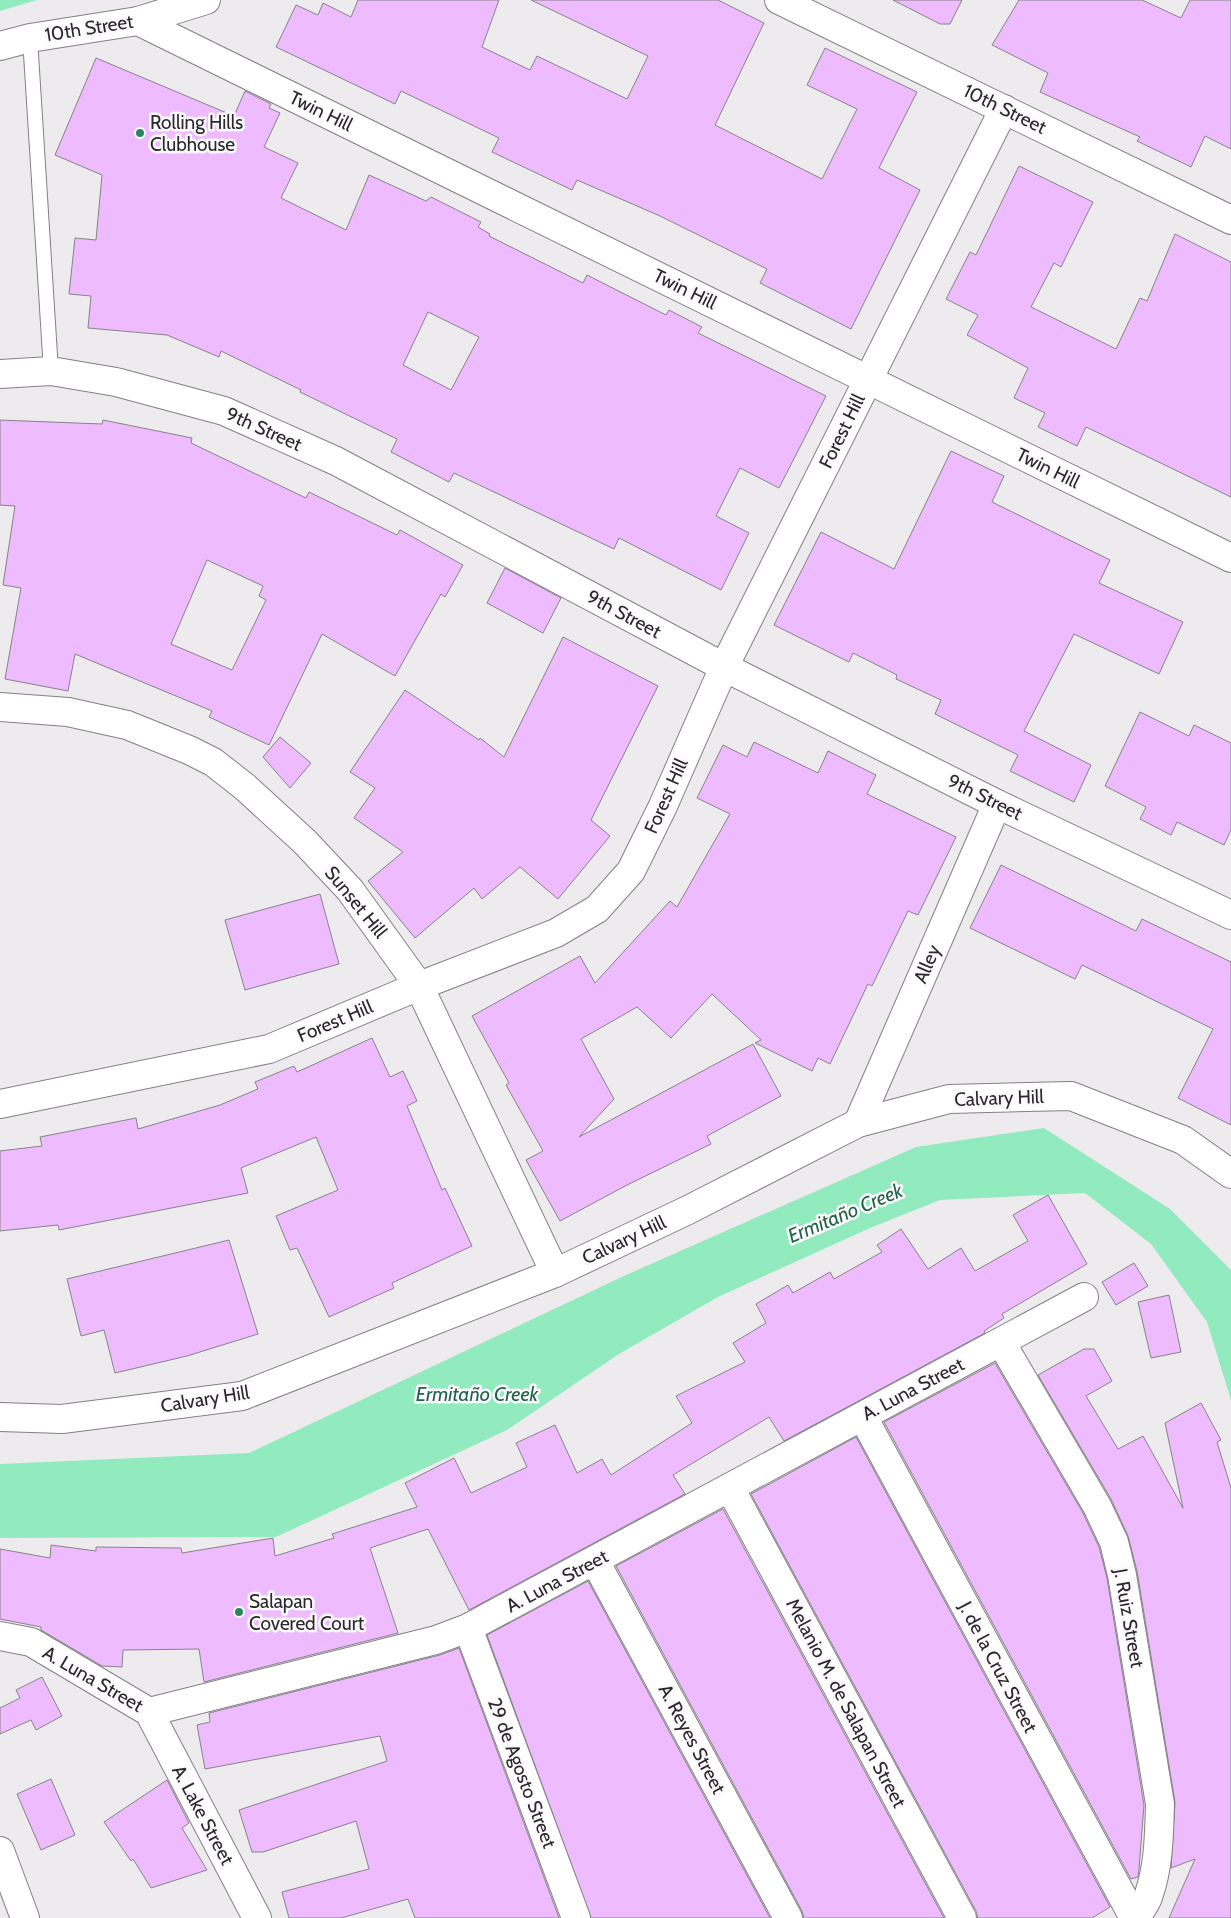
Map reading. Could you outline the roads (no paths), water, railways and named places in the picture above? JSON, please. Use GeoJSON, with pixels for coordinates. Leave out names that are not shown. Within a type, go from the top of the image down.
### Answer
{"type":"FeatureCollection","features":[{"type":"Feature","properties":{"kind":"street","name":"10th Street"},"geometry":{"type":"LineString","coordinates":[[0,46],[30,38],[138,21],[206,0]]}},
{"type":"Feature","properties":{"kind":"street","name":"10th Street"},"geometry":{"type":"LineString","coordinates":[[779,0],[1231,220]]}},
{"type":"Feature","properties":{"kind":"street","name":"Twin Hill"},"geometry":{"type":"LineString","coordinates":[[138,21],[1231,558]]}},
{"type":"Feature","properties":{"kind":"street","name":"Forest Hill"},"geometry":{"type":"LineString","coordinates":[[0,1104],[269,1049],[420,986],[556,933],[597,909],[631,872],[663,806],[724,667],[1004,109]]}},
{"type":"Feature","properties":{"kind":"street","name":"9th Street"},"geometry":{"type":"LineString","coordinates":[[0,374],[51,371],[116,382],[224,411],[336,461],[724,667],[997,804],[1231,916]]}},
{"type":"Feature","properties":{"kind":"street","name":"Sunset Hill"},"geometry":{"type":"LineString","coordinates":[[0,707],[68,712],[126,725],[189,750],[212,762],[245,787],[298,836],[350,890],[420,986],[555,1273]]}},
{"type":"Feature","properties":{"kind":"street","name":"Alley"},"geometry":{"type":"LineString","coordinates":[[858,1123],[997,804]]}},
{"type":"Feature","properties":{"kind":"street","name":"Calvary Hill"},"geometry":{"type":"LineString","coordinates":[[0,1417],[62,1419],[242,1396],[555,1273],[688,1210],[858,1123],[949,1099],[1071,1096],[1184,1140],[1231,1174]]}},
{"type":"Feature","properties":{"kind":"street","name":"A. Luna Street"},"geometry":{"type":"LineString","coordinates":[[0,1636],[31,1642],[149,1712],[436,1640],[468,1628],[595,1561],[1084,1297]]}},
{"type":"Feature","properties":{"kind":"street","name":"J. Ruiz Street"},"geometry":{"type":"LineString","coordinates":[[1001,1342],[1097,1506],[1114,1542],[1122,1575],[1160,1804],[1159,1839],[1155,1870],[1149,1896],[1135,1918]]}},
{"type":"Feature","properties":{"kind":"street","name":"J. de la Cruz Street"},"geometry":{"type":"LineString","coordinates":[[863,1417],[1135,1918]]}},
{"type":"Feature","properties":{"kind":"street","name":"Melanio M. de Salapan Street"},"geometry":{"type":"LineString","coordinates":[[730,1488],[962,1918]]}},
{"type":"Feature","properties":{"kind":"street","name":"A. Reyes Street"},"geometry":{"type":"LineString","coordinates":[[595,1561],[788,1918]]}},
{"type":"Feature","properties":{"kind":"street","name":"29 de Agosto Street"},"geometry":{"type":"LineString","coordinates":[[468,1628],[576,1918]]}},
{"type":"Feature","properties":{"kind":"street","name":"A. Lake Street"},"geometry":{"type":"LineString","coordinates":[[149,1712],[257,1918]]}},
{"type":"Feature","properties":{"kind":"street"},"geometry":{"type":"LineString","coordinates":[[0,1851],[25,1918]]}},
{"type":"Feature","properties":{"kind":"lane"},"geometry":{"type":"LineString","coordinates":[[30,38],[51,371]]}},
{"type":"Feature","properties":{"kind":"water"},"geometry":{"type":"Polygon","coordinates":[[[0,0],[37,0],[0,11],[0,0]]]}},
{"type":"Feature","properties":{"kind":"water","name":"Ermitaño Creek"},"geometry":{"type":"Polygon","coordinates":[[[1044,1128],[1170,1209],[1231,1270],[1231,1400],[1207,1322],[1151,1244],[1085,1193],[940,1200],[870,1228],[718,1297],[619,1354],[507,1430],[276,1537],[0,1538],[0,1464],[249,1453],[626,1275],[916,1147],[1044,1128]]]}},
{"type":"Feature","properties":{"kind":"place","name":"Rolling Hills Clubhouse"},"geometry":{"type":"Point","coordinates":[140,133]}},
{"type":"Feature","properties":{"kind":"place","name":"Salapan Covered Court"},"geometry":{"type":"Point","coordinates":[239,1612]}}]}
